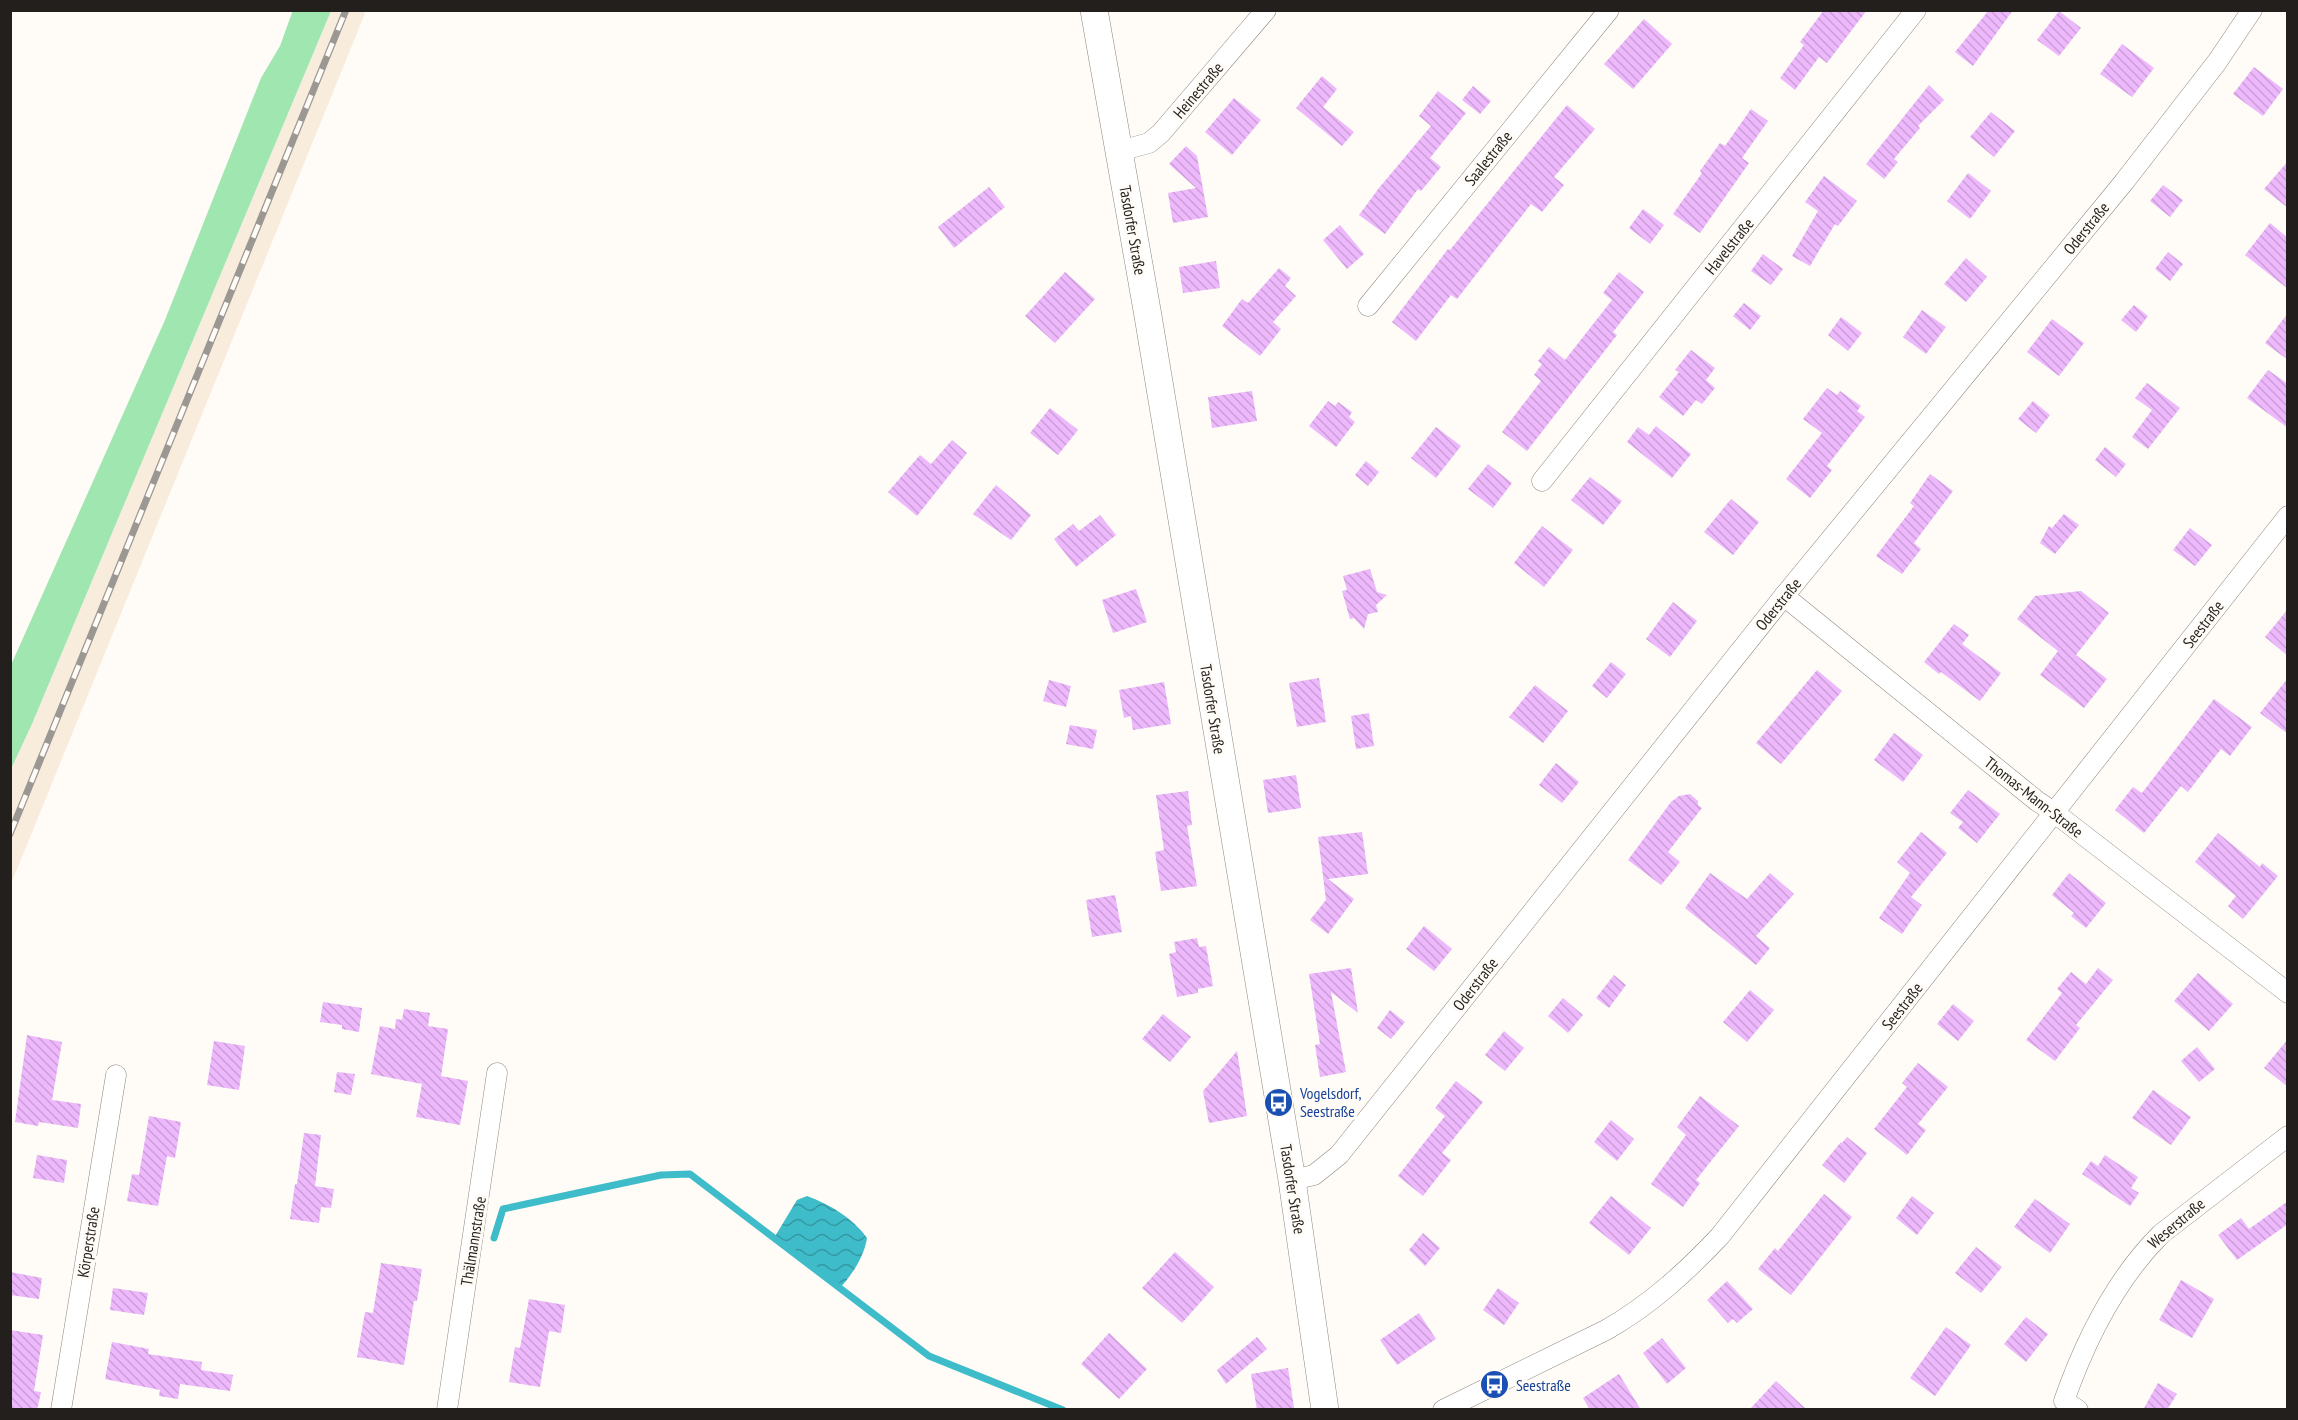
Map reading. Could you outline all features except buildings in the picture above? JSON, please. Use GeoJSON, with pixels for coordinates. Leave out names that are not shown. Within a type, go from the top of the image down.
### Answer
{"type":"FeatureCollection","features":[{"type":"Feature","properties":{"kind":"main road","name":"Tasdorfer Straße"},"geometry":{"type":"LineString","coordinates":[[1094,10],[1292,1180],[1324,1410]]}},
{"type":"Feature","properties":{"kind":"street","name":"Heinestraße"},"geometry":{"type":"LineString","coordinates":[[1119,151],[1149,143],[1161,134],[1266,10]]}},
{"type":"Feature","properties":{"kind":"street","name":"Saalestraße"},"geometry":{"type":"LineString","coordinates":[[1368,306],[1609,10]]}},
{"type":"Feature","properties":{"kind":"street","name":"Havelstraße"},"geometry":{"type":"LineString","coordinates":[[1542,481],[1916,10]]}},
{"type":"Feature","properties":{"kind":"street","name":"Oderstraße"},"geometry":{"type":"LineString","coordinates":[[1292,1180],[1314,1175],[1339,1155],[1784,596],[2124,182],[2217,62],[2252,10]]}},
{"type":"Feature","properties":{"kind":"street","name":"Seestraße"},"geometry":{"type":"LineString","coordinates":[[1443,1410],[1631,1316],[1688,1270],[1720,1236],[2288,516]]}},
{"type":"Feature","properties":{"kind":"street","name":"Thomas-Mann-Straße"},"geometry":{"type":"LineString","coordinates":[[1784,596],[2037,801],[2288,993]]}},
{"type":"Feature","properties":{"kind":"street","name":"Thälmannstraße"},"geometry":{"type":"LineString","coordinates":[[447,1410],[497,1073]]}},
{"type":"Feature","properties":{"kind":"street","name":"Körperstraße"},"geometry":{"type":"LineString","coordinates":[[61,1410],[116,1075]]}},
{"type":"Feature","properties":{"kind":"street","name":"Weserstraße"},"geometry":{"type":"LineString","coordinates":[[2071,1405],[2076,1365],[2107,1305],[2143,1252],[2161,1234],[2288,1136]]}},
{"type":"Feature","properties":{"kind":"shaded area"},"geometry":{"type":"Polygon","coordinates":[[[331,11],[366,11],[11,884],[11,769],[32,724],[331,11]]]}},
{"type":"Feature","properties":{"kind":"green space"},"geometry":{"type":"Polygon","coordinates":[[[293,10],[331,11],[32,724],[11,769],[11,665],[165,320],[261,78],[280,46],[293,10]]]}},
{"type":"Feature","properties":{"kind":"water"},"geometry":{"type":"Polygon","coordinates":[[[807,1196],[840,1212],[867,1238],[857,1265],[839,1289],[774,1238],[797,1200],[807,1196]]]}},
{"type":"Feature","properties":{"kind":"waterway"},"geometry":{"type":"LineString","coordinates":[[494,1238],[503,1209],[661,1175],[690,1174],[929,1356],[1063,1410]]}},
{"type":"Feature","properties":{"kind":"railway"},"geometry":{"type":"LineString","coordinates":[[10,834],[346,10]]}},
{"type":"Feature","properties":{"kind":"place","name":"Vogelsdorf, Seestraße"},"geometry":{"type":"Point","coordinates":[1279,1102]}},
{"type":"Feature","properties":{"kind":"place","name":"Seestraße"},"geometry":{"type":"Point","coordinates":[1495,1385]}}]}
